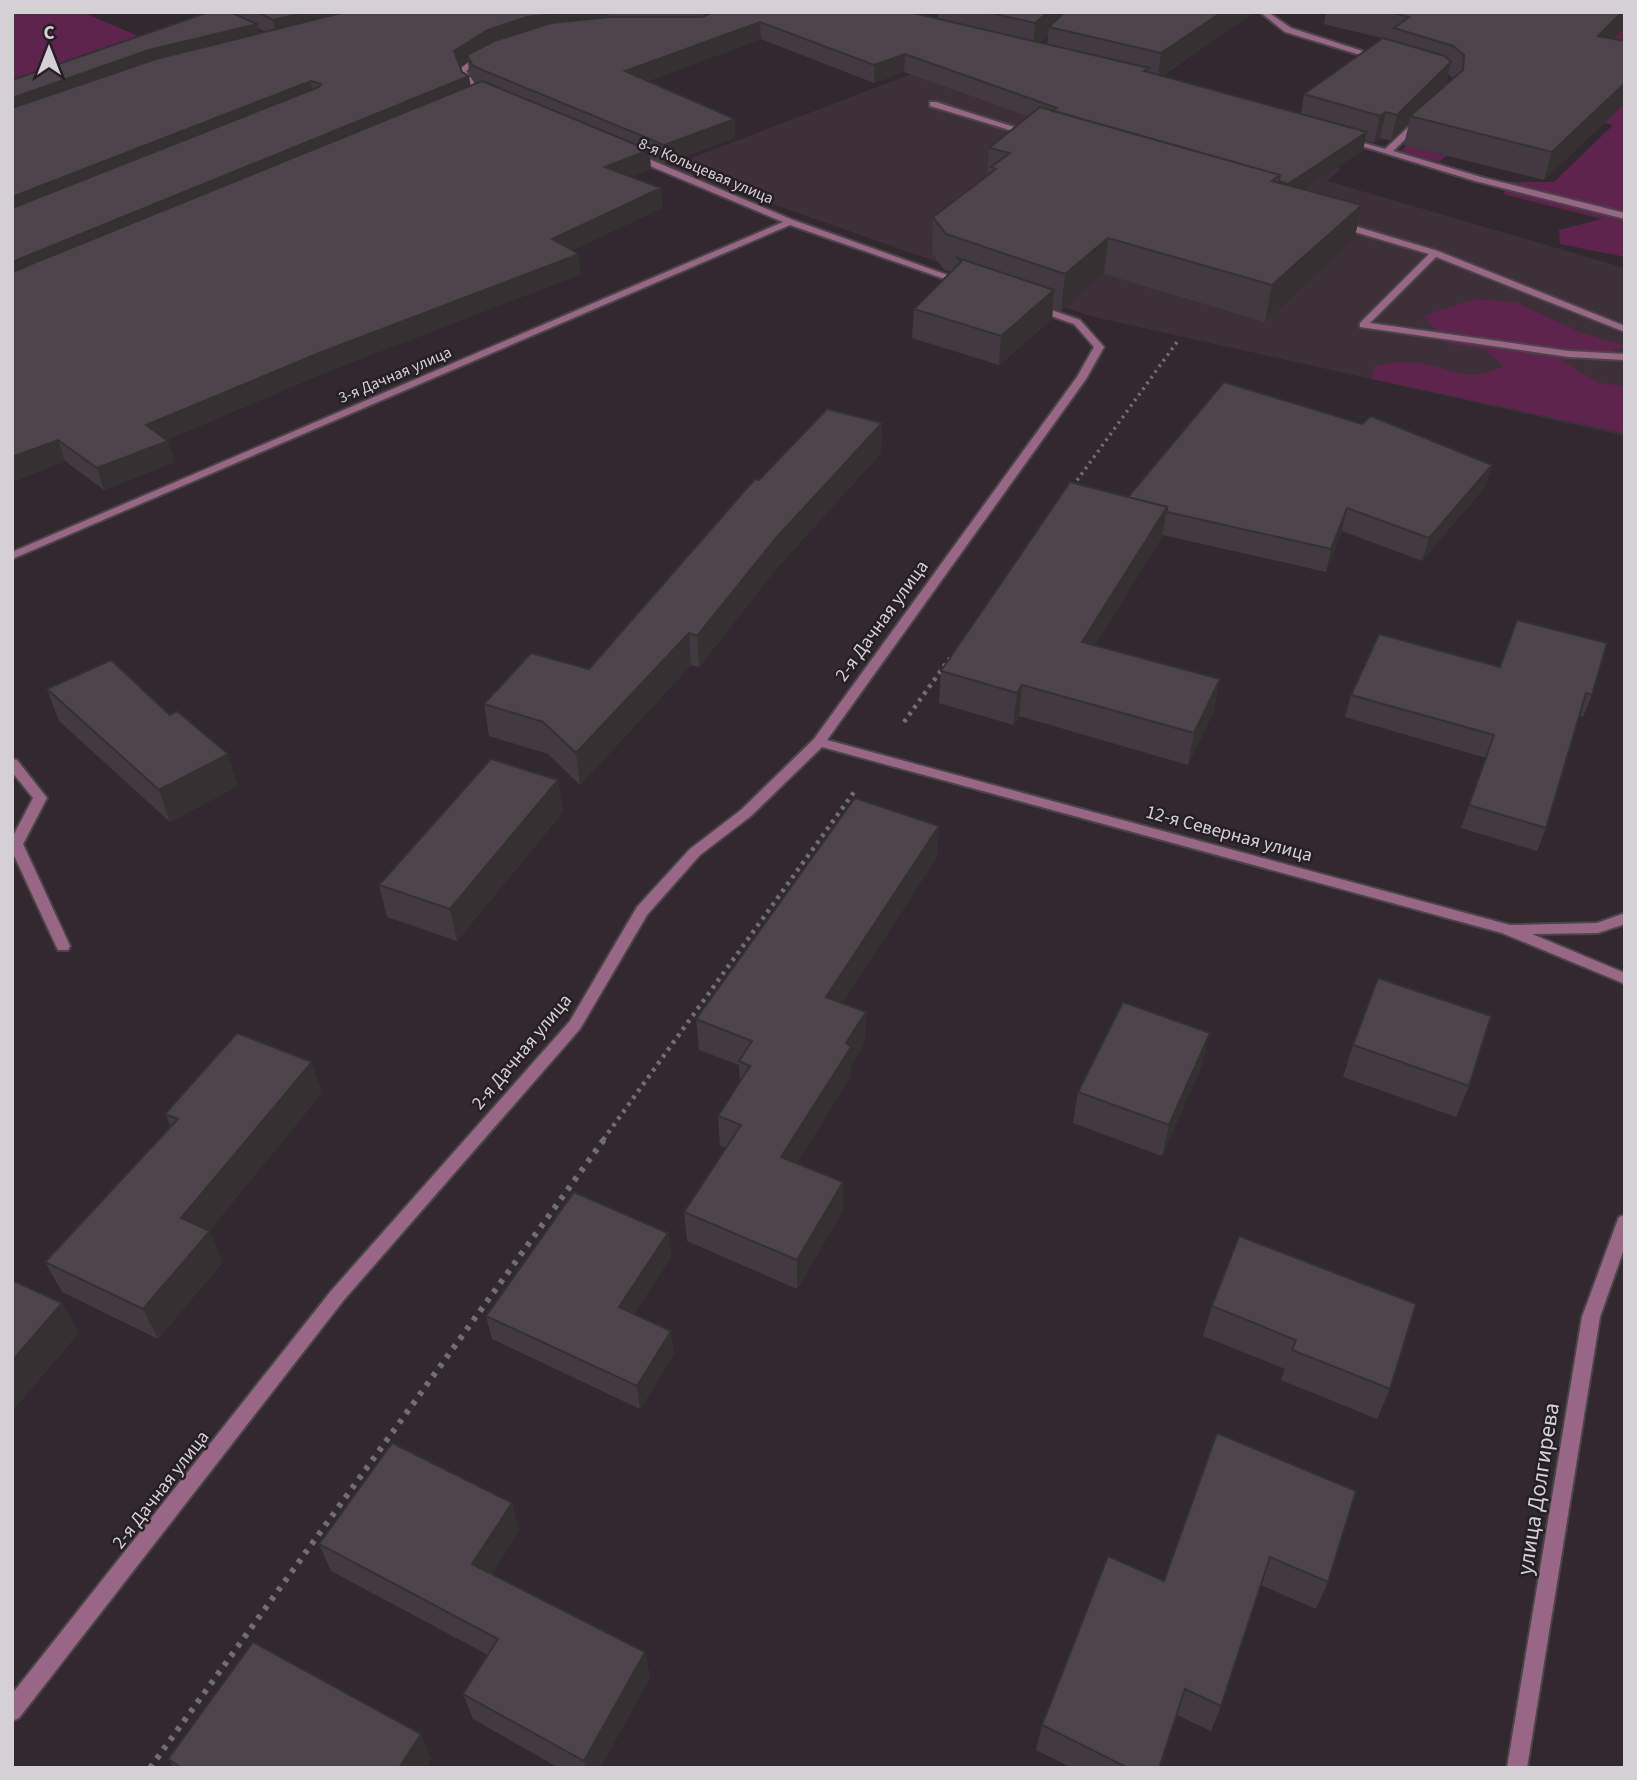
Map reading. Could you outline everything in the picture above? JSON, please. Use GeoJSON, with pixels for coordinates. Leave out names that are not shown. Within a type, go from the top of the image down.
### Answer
{"type":"FeatureCollection","features":[{"type":"Feature","properties":{"kind":"street"},"geometry":{"type":"LineString","coordinates":[[1263,12],[1288,30],[1391,61]]}},
{"type":"Feature","properties":{"kind":"street"},"geometry":{"type":"LineString","coordinates":[[473,99],[486,94],[470,87],[462,71],[482,55],[494,52]]}},
{"type":"Feature","properties":{"kind":"street"},"geometry":{"type":"LineString","coordinates":[[933,104],[1038,135]]}},
{"type":"Feature","properties":{"kind":"street"},"geometry":{"type":"LineString","coordinates":[[1387,152],[1424,118]]}},
{"type":"Feature","properties":{"kind":"street"},"geometry":{"type":"LineString","coordinates":[[1338,138],[1478,179],[1625,216]]}},
{"type":"Feature","properties":{"kind":"street","name":"8-я Кольцевая улица"},"geometry":{"type":"LineString","coordinates":[[629,153],[790,222],[973,285]]}},
{"type":"Feature","properties":{"kind":"street"},"geometry":{"type":"LineString","coordinates":[[1329,221],[1435,253],[1625,329]]}},
{"type":"Feature","properties":{"kind":"street","name":"3-я Дачная улица"},"geometry":{"type":"LineString","coordinates":[[12,556],[790,222]]}},
{"type":"Feature","properties":{"kind":"street"},"geometry":{"type":"LineString","coordinates":[[1435,253],[1363,325],[1569,354],[1625,357]]}},
{"type":"Feature","properties":{"kind":"street","name":"2-я Дачная улица"},"geometry":{"type":"LineString","coordinates":[[12,1711],[337,1296],[575,1025],[642,911],[695,852],[746,813],[819,741],[1082,377],[1099,347],[1077,322],[1025,304]]}},
{"type":"Feature","properties":{"kind":"street","name":"12-я Северная улица"},"geometry":{"type":"LineString","coordinates":[[819,741],[1506,929],[1625,979]]}},
{"type":"Feature","properties":{"kind":"street"},"geometry":{"type":"LineString","coordinates":[[12,763],[40,798],[16,844],[63,946]]}},
{"type":"Feature","properties":{"kind":"street"},"geometry":{"type":"LineString","coordinates":[[1506,929],[1598,928],[1625,918]]}},
{"type":"Feature","properties":{"kind":"street","name":"улица Долгирева"},"geometry":{"type":"LineString","coordinates":[[1517,1768],[1591,1317],[1625,1222]]}},
{"type":"Feature","properties":{"kind":"path"},"geometry":{"type":"LineString","coordinates":[[1072,488],[1177,342]]}},
{"type":"Feature","properties":{"kind":"path"},"geometry":{"type":"LineString","coordinates":[[150,1768],[951,657]]}},
{"type":"Feature","properties":{"kind":"shaded area"},"geometry":{"type":"Polygon","coordinates":[[[12,12],[82,12],[164,47],[12,100],[12,12]]]}},
{"type":"Feature","properties":{"kind":"shaded area"},"geometry":{"type":"Polygon","coordinates":[[[1625,12],[1625,257],[1560,244],[1559,230],[1602,219],[1503,194],[1511,182],[1554,182],[1613,125],[1512,102],[1439,162],[1401,151],[1465,91],[1625,12]]]}},
{"type":"Feature","properties":{"kind":"shaded area"},"geometry":{"type":"Polygon","coordinates":[[[961,55],[1341,169],[1327,181],[1625,268],[1625,436],[1090,316],[668,167],[961,55]]]}},
{"type":"Feature","properties":{"kind":"shaded area"},"geometry":{"type":"Polygon","coordinates":[[[1476,299],[1517,303],[1579,332],[1625,346],[1562,361],[1599,383],[1625,386],[1625,433],[1372,379],[1375,366],[1404,362],[1426,364],[1468,375],[1490,372],[1503,366],[1485,349],[1448,344],[1424,316],[1476,299]]]}},
{"type":"Feature","properties":{"kind":"building"},"geometry":{"type":"Polygon","coordinates":[[[209,12],[230,12],[257,24],[149,50],[12,98],[12,80],[209,12]]]}},
{"type":"Feature","properties":{"kind":"building"},"geometry":{"type":"Polygon","coordinates":[[[257,12],[307,12],[273,20],[257,12]]]}},
{"type":"Feature","properties":{"kind":"building"},"geometry":{"type":"Polygon","coordinates":[[[345,12],[567,12],[527,17],[488,30],[454,51],[462,72],[469,76],[12,262],[12,208],[321,84],[311,81],[12,197],[12,108],[156,59],[345,12]]]}},
{"type":"Feature","properties":{"kind":"building"},"geometry":{"type":"Polygon","coordinates":[[[708,12],[909,12],[1149,68],[1144,71],[1367,132],[1288,184],[1279,181],[1280,175],[1053,111],[1057,108],[905,54],[874,65],[760,22],[625,71],[735,119],[664,145],[473,66],[467,55],[494,41],[551,23],[609,17],[702,17],[709,14],[708,12]]]}},
{"type":"Feature","properties":{"kind":"building"},"geometry":{"type":"Polygon","coordinates":[[[986,12],[1048,12],[1035,23],[986,12]]]}},
{"type":"Feature","properties":{"kind":"building"},"geometry":{"type":"Polygon","coordinates":[[[1065,12],[1222,12],[1161,53],[1049,27],[1065,12]]]}},
{"type":"Feature","properties":{"kind":"building"},"geometry":{"type":"Polygon","coordinates":[[[1390,12],[1622,12],[1598,36],[1625,41],[1625,83],[1552,152],[1410,116],[1463,70],[1464,55],[1453,46],[1394,28],[1409,17],[1390,12]]]}},
{"type":"Feature","properties":{"kind":"building"},"geometry":{"type":"Polygon","coordinates":[[[1383,38],[1445,56],[1451,62],[1397,115],[1386,112],[1380,116],[1304,94],[1383,38]]]}},
{"type":"Feature","properties":{"kind":"building"},"geometry":{"type":"Polygon","coordinates":[[[482,81],[649,150],[605,167],[661,188],[552,239],[579,254],[319,353],[146,425],[168,441],[97,468],[58,440],[12,457],[12,272],[482,81]]]}},
{"type":"Feature","properties":{"kind":"building"},"geometry":{"type":"Polygon","coordinates":[[[1040,107],[1280,175],[1272,181],[1362,205],[1272,285],[1108,238],[1065,274],[946,234],[933,217],[996,169],[991,167],[1010,153],[989,148],[1040,107]]]}},
{"type":"Feature","properties":{"kind":"building"},"geometry":{"type":"Polygon","coordinates":[[[958,258],[1054,290],[1001,336],[914,309],[961,262],[958,258]]]}},
{"type":"Feature","properties":{"kind":"building"},"geometry":{"type":"Polygon","coordinates":[[[1224,382],[1362,424],[1371,416],[1492,465],[1429,538],[1347,508],[1331,549],[1167,512],[1167,507],[1128,497],[1224,382]]]}},
{"type":"Feature","properties":{"kind":"building"},"geometry":{"type":"Polygon","coordinates":[[[827,409],[882,423],[776,538],[697,636],[689,633],[576,753],[543,722],[484,704],[531,653],[589,669],[755,479],[759,480],[827,409]]]}},
{"type":"Feature","properties":{"kind":"building"},"geometry":{"type":"Polygon","coordinates":[[[1070,482],[1167,507],[1082,642],[1220,679],[1194,733],[1022,685],[1017,693],[941,671],[1070,482]]]}},
{"type":"Feature","properties":{"kind":"building"},"geometry":{"type":"Polygon","coordinates":[[[1517,620],[1607,643],[1592,695],[1586,693],[1546,828],[1469,805],[1494,735],[1351,695],[1379,634],[1500,667],[1517,620]]]}},
{"type":"Feature","properties":{"kind":"building"},"geometry":{"type":"Polygon","coordinates":[[[111,660],[170,715],[177,711],[228,754],[159,790],[47,689],[111,660]]]}},
{"type":"Feature","properties":{"kind":"building"},"geometry":{"type":"Polygon","coordinates":[[[491,759],[558,780],[450,909],[379,885],[491,759]]]}},
{"type":"Feature","properties":{"kind":"building"},"geometry":{"type":"Polygon","coordinates":[[[855,798],[939,826],[826,997],[866,1012],[846,1043],[851,1047],[781,1157],[843,1182],[797,1260],[684,1212],[741,1125],[718,1116],[750,1066],[739,1061],[752,1041],[696,1019],[855,798]]]}},
{"type":"Feature","properties":{"kind":"building"},"geometry":{"type":"Polygon","coordinates":[[[1378,978],[1491,1016],[1469,1086],[1353,1045],[1378,978]]]}},
{"type":"Feature","properties":{"kind":"building"},"geometry":{"type":"Polygon","coordinates":[[[1123,1002],[1210,1033],[1169,1125],[1078,1092],[1123,1002]]]}},
{"type":"Feature","properties":{"kind":"building"},"geometry":{"type":"Polygon","coordinates":[[[237,1033],[312,1062],[181,1218],[210,1231],[143,1309],[45,1262],[178,1119],[165,1114],[237,1033]]]}},
{"type":"Feature","properties":{"kind":"building"},"geometry":{"type":"Polygon","coordinates":[[[574,1192],[668,1233],[619,1307],[671,1331],[637,1386],[486,1316],[574,1192]]]}},
{"type":"Feature","properties":{"kind":"building"},"geometry":{"type":"Polygon","coordinates":[[[1239,1236],[1416,1304],[1390,1389],[1292,1350],[1296,1340],[1212,1306],[1239,1236]]]}},
{"type":"Feature","properties":{"kind":"building"},"geometry":{"type":"Polygon","coordinates":[[[12,1280],[62,1303],[12,1361],[12,1280]]]}},
{"type":"Feature","properties":{"kind":"building"},"geometry":{"type":"Polygon","coordinates":[[[1217,1433],[1356,1491],[1328,1582],[1270,1557],[1221,1706],[1185,1689],[1159,1768],[1128,1768],[1042,1725],[1108,1556],[1164,1581],[1217,1433]]]}},
{"type":"Feature","properties":{"kind":"building"},"geometry":{"type":"Polygon","coordinates":[[[392,1443],[512,1503],[472,1564],[645,1652],[584,1761],[463,1694],[498,1639],[319,1544],[392,1443]]]}},
{"type":"Feature","properties":{"kind":"building"},"geometry":{"type":"Polygon","coordinates":[[[253,1642],[421,1734],[399,1768],[182,1768],[168,1759],[253,1642]]]}}]}
